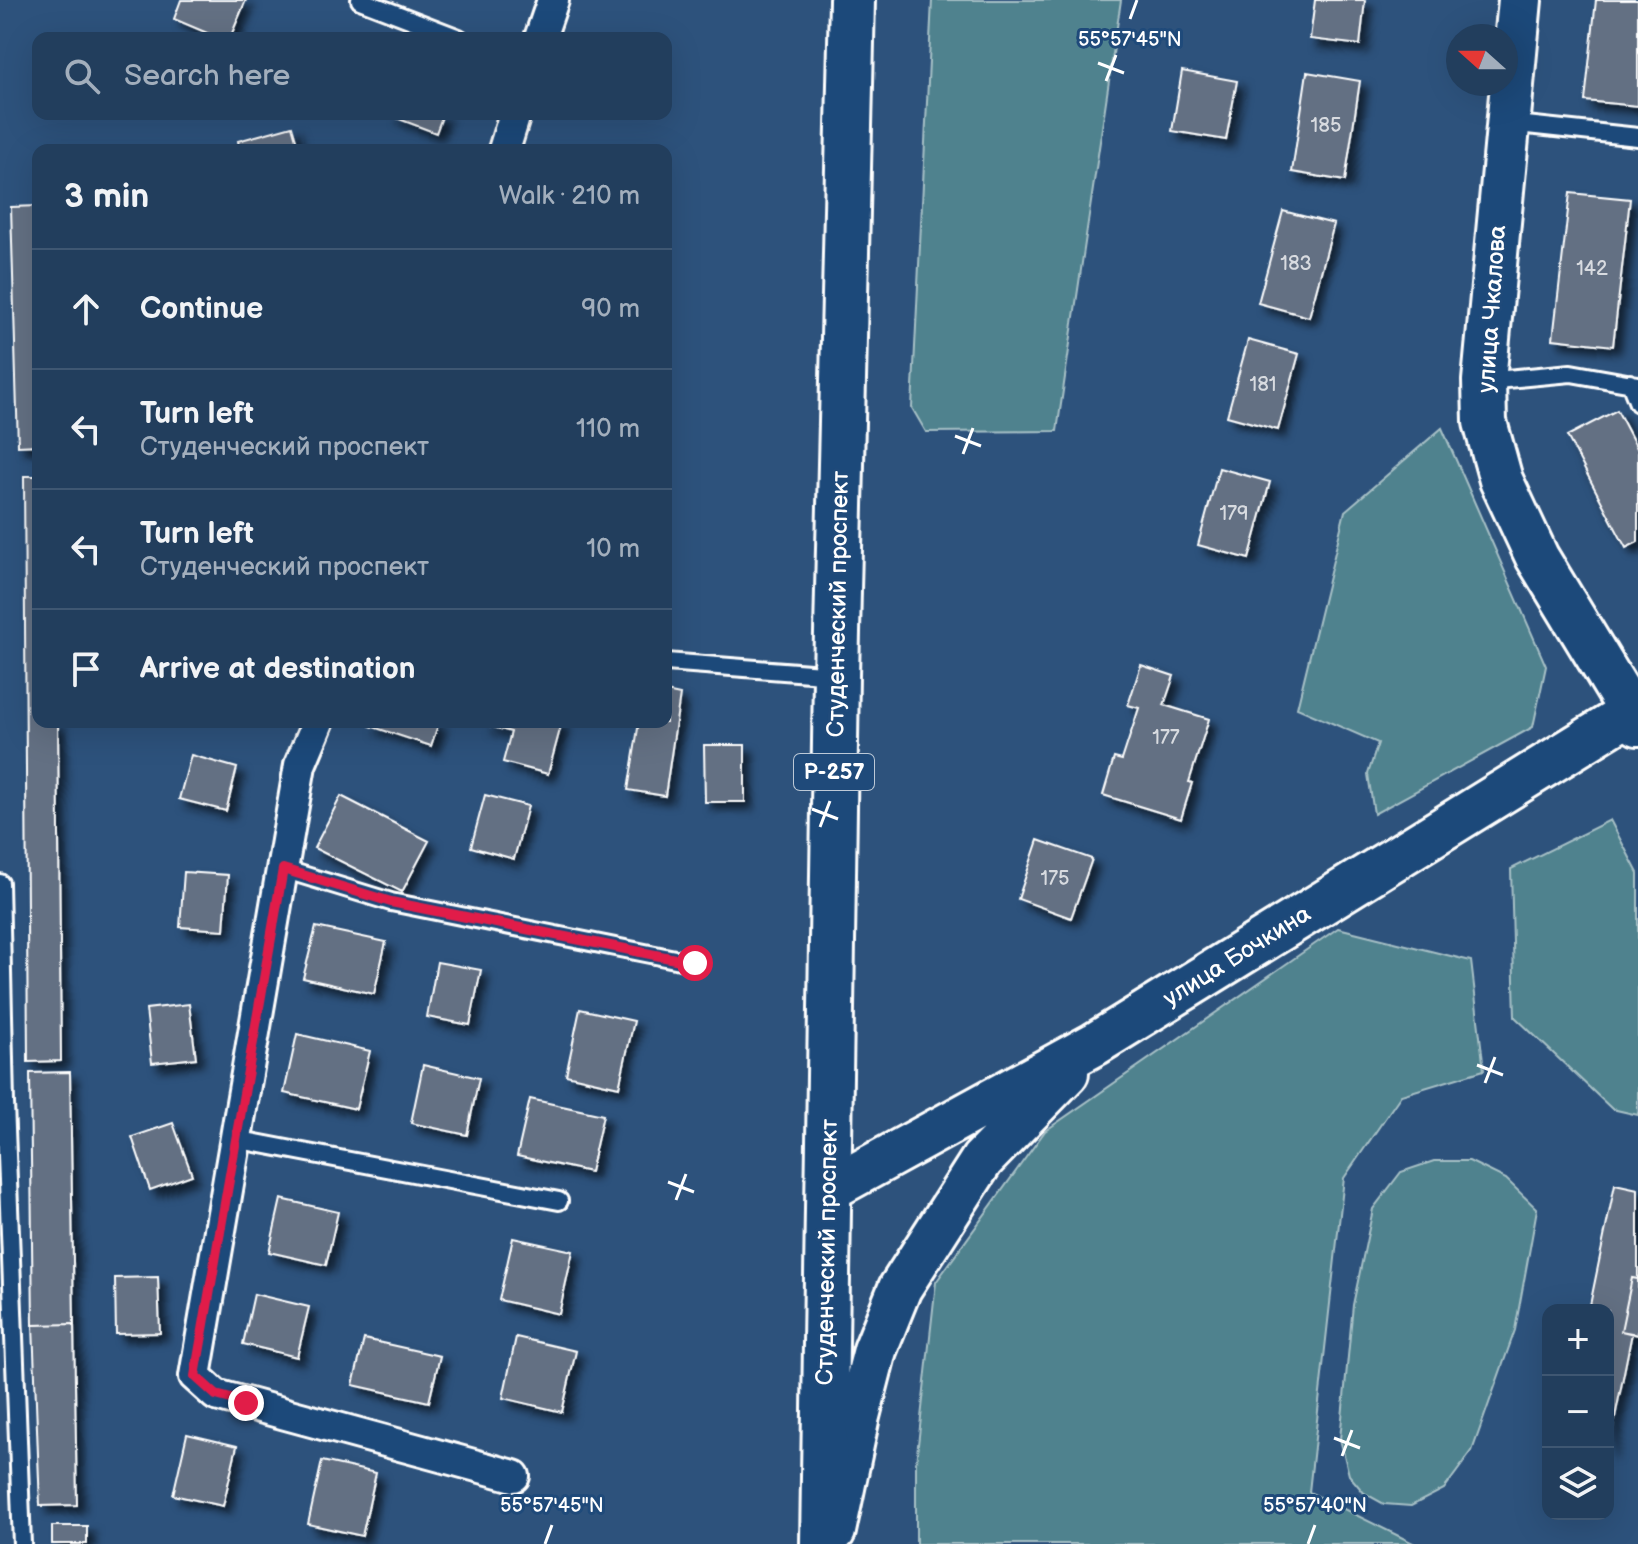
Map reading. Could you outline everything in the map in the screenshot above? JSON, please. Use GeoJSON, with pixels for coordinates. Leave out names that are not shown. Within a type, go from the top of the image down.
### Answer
{"type":"FeatureCollection","features":[{"type":"Feature","properties":{"kind":"highway","name":"Студенческий проспект"},"geometry":{"type":"LineString","coordinates":[[823,1544],[836,675],[852,0]]}},
{"type":"Feature","properties":{"kind":"main road","name":"улица Чкалова"},"geometry":{"type":"LineString","coordinates":[[1520,0],[1484,381],[1485,422],[1501,480],[1537,557],[1636,715]]}},
{"type":"Feature","properties":{"kind":"main road","name":"улица Бочкина"},"geometry":{"type":"LineString","coordinates":[[828,1190],[1095,1044],[1636,715]]}},
{"type":"Feature","properties":{"kind":"main road"},"geometry":{"type":"LineString","coordinates":[[832,1544],[875,1350],[900,1288],[982,1160],[1095,1044]]}},
{"type":"Feature","properties":{"kind":"street"},"geometry":{"type":"LineString","coordinates":[[542,32],[553,0]]}},
{"type":"Feature","properties":{"kind":"street"},"geometry":{"type":"LineString","coordinates":[[506,144],[513,120]]}},
{"type":"Feature","properties":{"kind":"street"},"geometry":{"type":"LineString","coordinates":[[315,728],[300,765],[195,1376],[216,1395],[514,1476]]}},
{"type":"Feature","properties":{"kind":"lane"},"geometry":{"type":"LineString","coordinates":[[360,0],[443,32]]}},
{"type":"Feature","properties":{"kind":"lane"},"geometry":{"type":"LineString","coordinates":[[1508,123],[1638,137]]}},
{"type":"Feature","properties":{"kind":"lane"},"geometry":{"type":"LineString","coordinates":[[1484,381],[1571,373],[1634,384],[1638,403]]}},
{"type":"Feature","properties":{"kind":"lane"},"geometry":{"type":"LineString","coordinates":[[672,662],[836,675]]}},
{"type":"Feature","properties":{"kind":"lane"},"geometry":{"type":"LineString","coordinates":[[283,869],[391,902],[695,963]]}},
{"type":"Feature","properties":{"kind":"lane"},"geometry":{"type":"LineString","coordinates":[[0,883],[22,1544]]}},
{"type":"Feature","properties":{"kind":"lane"},"geometry":{"type":"LineString","coordinates":[[235,1139],[559,1201]]}},
{"type":"Feature","properties":{"kind":"green space"},"geometry":{"type":"Polygon","coordinates":[[[932,0],[1121,0],[1057,431],[926,432],[912,408],[932,0]]]}},
{"type":"Feature","properties":{"kind":"green space"},"geometry":{"type":"Polygon","coordinates":[[[1442,428],[1546,666],[1533,727],[1374,814],[1368,774],[1378,743],[1297,708],[1345,511],[1442,428]]]}},
{"type":"Feature","properties":{"kind":"green space"},"geometry":{"type":"Polygon","coordinates":[[[1610,820],[1638,873],[1638,1115],[1612,1109],[1515,1017],[1511,869],[1610,820]]]}},
{"type":"Feature","properties":{"kind":"green space"},"geometry":{"type":"Polygon","coordinates":[[[1338,928],[1471,961],[1484,1070],[1401,1095],[1344,1178],[1309,1492],[1415,1544],[916,1544],[916,1463],[936,1282],[1045,1131],[1338,928]]]}},
{"type":"Feature","properties":{"kind":"green space"},"geometry":{"type":"Polygon","coordinates":[[[1434,1161],[1469,1161],[1506,1179],[1537,1209],[1515,1330],[1472,1451],[1444,1489],[1411,1506],[1384,1504],[1364,1493],[1349,1475],[1340,1439],[1353,1305],[1373,1209],[1401,1172],[1434,1161]]]}},
{"type":"Feature","properties":{"kind":"building"},"geometry":{"type":"Polygon","coordinates":[[[181,0],[246,0],[233,32],[205,32],[174,19],[181,0]]]}},
{"type":"Feature","properties":{"kind":"building"},"geometry":{"type":"Polygon","coordinates":[[[1315,0],[1365,0],[1360,45],[1310,39],[1315,0]]]}},
{"type":"Feature","properties":{"kind":"building"},"geometry":{"type":"Polygon","coordinates":[[[1596,0],[1638,0],[1638,106],[1585,101],[1596,0]]]}},
{"type":"Feature","properties":{"kind":"building"},"geometry":{"type":"Polygon","coordinates":[[[1182,71],[1237,81],[1226,140],[1172,131],[1182,71]]]}},
{"type":"Feature","properties":{"kind":"building"},"geometry":{"type":"Polygon","coordinates":[[[1307,72],[1360,81],[1345,181],[1292,172],[1307,72]]]}},
{"type":"Feature","properties":{"kind":"building"},"geometry":{"type":"Polygon","coordinates":[[[402,120],[441,120],[436,133],[402,120]]]}},
{"type":"Feature","properties":{"kind":"building"},"geometry":{"type":"Polygon","coordinates":[[[292,126],[297,144],[239,144],[238,141],[292,126]]]}},
{"type":"Feature","properties":{"kind":"building"},"geometry":{"type":"Polygon","coordinates":[[[1570,193],[1630,199],[1613,346],[1553,339],[1570,193]]]}},
{"type":"Feature","properties":{"kind":"building"},"geometry":{"type":"Polygon","coordinates":[[[32,206],[32,445],[18,446],[11,207],[32,206]]]}},
{"type":"Feature","properties":{"kind":"building"},"geometry":{"type":"Polygon","coordinates":[[[1283,211],[1334,224],[1309,317],[1258,303],[1283,211]]]}},
{"type":"Feature","properties":{"kind":"building"},"geometry":{"type":"Polygon","coordinates":[[[1248,340],[1299,354],[1278,430],[1227,416],[1248,340]]]}},
{"type":"Feature","properties":{"kind":"building"},"geometry":{"type":"Polygon","coordinates":[[[1617,410],[1638,450],[1638,542],[1626,548],[1567,436],[1617,410]]]}},
{"type":"Feature","properties":{"kind":"building"},"geometry":{"type":"Polygon","coordinates":[[[1219,468],[1270,482],[1249,559],[1198,545],[1219,468]]]}},
{"type":"Feature","properties":{"kind":"building"},"geometry":{"type":"Polygon","coordinates":[[[24,476],[32,476],[32,728],[58,728],[61,1061],[28,1062],[24,476]]]}},
{"type":"Feature","properties":{"kind":"building"},"geometry":{"type":"Polygon","coordinates":[[[1141,665],[1174,676],[1164,705],[1209,719],[1181,819],[1103,795],[1114,758],[1122,760],[1139,708],[1128,705],[1141,665]]]}},
{"type":"Feature","properties":{"kind":"building"},"geometry":{"type":"Polygon","coordinates":[[[672,693],[680,695],[665,796],[628,790],[638,728],[672,728],[672,693]]]}},
{"type":"Feature","properties":{"kind":"building"},"geometry":{"type":"Polygon","coordinates":[[[376,728],[437,728],[431,746],[376,728]]]}},
{"type":"Feature","properties":{"kind":"building"},"geometry":{"type":"Polygon","coordinates":[[[497,728],[560,728],[548,774],[503,762],[511,732],[497,728]]]}},
{"type":"Feature","properties":{"kind":"building"},"geometry":{"type":"Polygon","coordinates":[[[704,745],[745,745],[745,802],[705,802],[704,745]]]}},
{"type":"Feature","properties":{"kind":"building"},"geometry":{"type":"Polygon","coordinates":[[[191,755],[237,768],[226,811],[179,799],[191,755]]]}},
{"type":"Feature","properties":{"kind":"building"},"geometry":{"type":"Polygon","coordinates":[[[485,795],[528,806],[514,859],[471,847],[485,795]]]}},
{"type":"Feature","properties":{"kind":"building"},"geometry":{"type":"Polygon","coordinates":[[[341,796],[429,841],[402,892],[314,848],[341,796]]]}},
{"type":"Feature","properties":{"kind":"building"},"geometry":{"type":"Polygon","coordinates":[[[1038,840],[1092,859],[1071,918],[1018,899],[1038,840]]]}},
{"type":"Feature","properties":{"kind":"building"},"geometry":{"type":"Polygon","coordinates":[[[184,872],[228,875],[224,930],[180,927],[184,872]]]}},
{"type":"Feature","properties":{"kind":"building"},"geometry":{"type":"Polygon","coordinates":[[[316,927],[386,942],[374,994],[303,978],[316,927]]]}},
{"type":"Feature","properties":{"kind":"building"},"geometry":{"type":"Polygon","coordinates":[[[437,962],[481,970],[470,1025],[427,1017],[437,962]]]}},
{"type":"Feature","properties":{"kind":"building"},"geometry":{"type":"Polygon","coordinates":[[[189,1004],[196,1058],[152,1063],[146,1009],[189,1004]]]}},
{"type":"Feature","properties":{"kind":"building"},"geometry":{"type":"Polygon","coordinates":[[[580,1009],[634,1021],[619,1087],[566,1075],[580,1009]]]}},
{"type":"Feature","properties":{"kind":"building"},"geometry":{"type":"Polygon","coordinates":[[[297,1034],[370,1051],[356,1109],[284,1093],[297,1034]]]}},
{"type":"Feature","properties":{"kind":"building"},"geometry":{"type":"Polygon","coordinates":[[[423,1065],[479,1078],[467,1135],[411,1123],[423,1065]]]}},
{"type":"Feature","properties":{"kind":"building"},"geometry":{"type":"Polygon","coordinates":[[[70,1072],[74,1324],[33,1325],[30,1073],[70,1072]]]}},
{"type":"Feature","properties":{"kind":"building"},"geometry":{"type":"Polygon","coordinates":[[[530,1099],[603,1115],[590,1172],[517,1156],[530,1099]]]}},
{"type":"Feature","properties":{"kind":"building"},"geometry":{"type":"Polygon","coordinates":[[[173,1123],[192,1175],[150,1190],[132,1137],[173,1123]]]}},
{"type":"Feature","properties":{"kind":"building"},"geometry":{"type":"Polygon","coordinates":[[[1615,1184],[1638,1189],[1638,1279],[1632,1278],[1621,1331],[1632,1333],[1614,1422],[1614,1304],[1590,1304],[1615,1184]]]}},
{"type":"Feature","properties":{"kind":"building"},"geometry":{"type":"Polygon","coordinates":[[[281,1199],[338,1212],[326,1265],[269,1252],[281,1199]]]}},
{"type":"Feature","properties":{"kind":"building"},"geometry":{"type":"Polygon","coordinates":[[[513,1238],[573,1251],[559,1314],[499,1300],[513,1238]]]}},
{"type":"Feature","properties":{"kind":"building"},"geometry":{"type":"Polygon","coordinates":[[[158,1277],[160,1333],[116,1334],[115,1278],[158,1277]]]}},
{"type":"Feature","properties":{"kind":"building"},"geometry":{"type":"Polygon","coordinates":[[[1632,1278],[1638,1279],[1638,1335],[1621,1331],[1632,1278]]]}},
{"type":"Feature","properties":{"kind":"building"},"geometry":{"type":"Polygon","coordinates":[[[254,1294],[309,1307],[297,1357],[243,1344],[254,1294]]]}},
{"type":"Feature","properties":{"kind":"building"},"geometry":{"type":"Polygon","coordinates":[[[74,1324],[77,1505],[40,1506],[33,1325],[74,1324]]]}},
{"type":"Feature","properties":{"kind":"building"},"geometry":{"type":"Polygon","coordinates":[[[516,1337],[576,1351],[562,1412],[503,1398],[516,1337]]]}},
{"type":"Feature","properties":{"kind":"building"},"geometry":{"type":"Polygon","coordinates":[[[364,1339],[440,1356],[429,1402],[353,1385],[364,1339]]]}},
{"type":"Feature","properties":{"kind":"building"},"geometry":{"type":"Polygon","coordinates":[[[187,1434],[237,1446],[223,1506],[173,1495],[187,1434]]]}},
{"type":"Feature","properties":{"kind":"building"},"geometry":{"type":"Polygon","coordinates":[[[322,1461],[376,1473],[362,1536],[308,1524],[322,1461]]]}},
{"type":"Feature","properties":{"kind":"building"},"geometry":{"type":"Polygon","coordinates":[[[52,1526],[87,1526],[87,1544],[52,1544],[52,1526]]]}},
{"type":"Feature","properties":{"kind":"route"},"geometry":{"type":"LineString","coordinates":[[246,1403],[216,1395],[195,1376],[283,869],[391,902],[695,963]]}}]}
